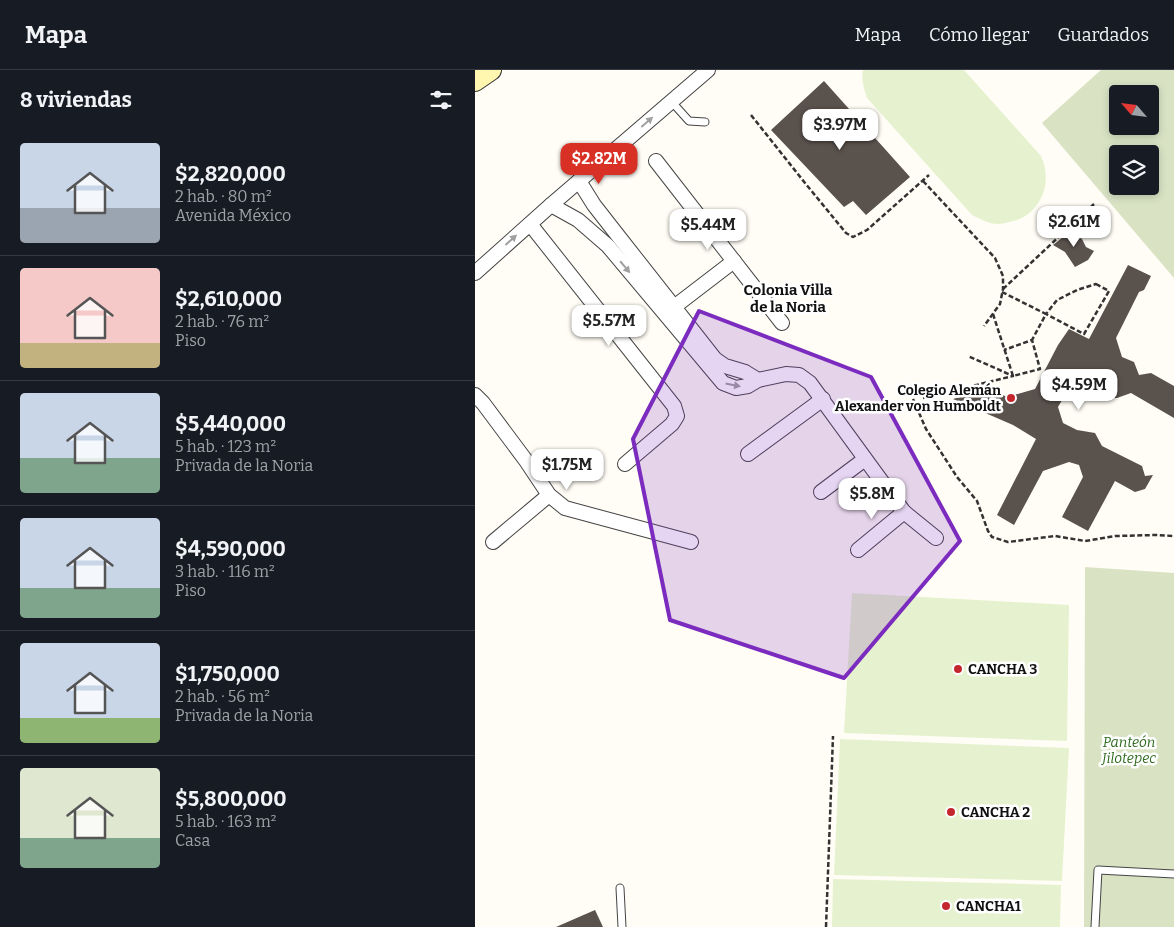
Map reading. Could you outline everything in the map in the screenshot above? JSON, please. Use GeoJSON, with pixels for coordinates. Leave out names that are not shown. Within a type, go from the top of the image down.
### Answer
{"type":"FeatureCollection","features":[{"type":"Feature","properties":{"kind":"main road"},"geometry":{"type":"LineString","coordinates":[[475,81],[491,70]]}},
{"type":"Feature","properties":{"kind":"street"},"geometry":{"type":"LineString","coordinates":[[475,273],[708,70]]}},
{"type":"Feature","properties":{"kind":"street"},"geometry":{"type":"LineString","coordinates":[[656,162],[782,323]]}},
{"type":"Feature","properties":{"kind":"street"},"geometry":{"type":"LineString","coordinates":[[579,181],[594,205],[619,237],[647,283],[689,334],[723,383],[736,388],[748,386],[758,380],[786,374],[799,375],[810,383],[904,512],[936,538]]}},
{"type":"Feature","properties":{"kind":"street"},"geometry":{"type":"LineString","coordinates":[[551,205],[578,220],[608,246],[674,308],[689,334]]}},
{"type":"Feature","properties":{"kind":"street"},"geometry":{"type":"LineString","coordinates":[[530,224],[674,406],[677,416],[672,424],[625,464]]}},
{"type":"Feature","properties":{"kind":"street"},"geometry":{"type":"LineString","coordinates":[[608,246],[619,237]]}},
{"type":"Feature","properties":{"kind":"street"},"geometry":{"type":"LineString","coordinates":[[674,308],[734,261]]}},
{"type":"Feature","properties":{"kind":"street"},"geometry":{"type":"LineString","coordinates":[[475,395],[527,462],[549,495],[565,508],[691,542]]}},
{"type":"Feature","properties":{"kind":"street"},"geometry":{"type":"LineString","coordinates":[[748,454],[823,399]]}},
{"type":"Feature","properties":{"kind":"street"},"geometry":{"type":"LineString","coordinates":[[821,492],[865,459]]}},
{"type":"Feature","properties":{"kind":"street"},"geometry":{"type":"LineString","coordinates":[[493,542],[549,495]]}},
{"type":"Feature","properties":{"kind":"street"},"geometry":{"type":"LineString","coordinates":[[859,550],[904,512]]}},
{"type":"Feature","properties":{"kind":"lane"},"geometry":{"type":"LineString","coordinates":[[671,101],[689,121],[705,122]]}},
{"type":"Feature","properties":{"kind":"lane"},"geometry":{"type":"LineString","coordinates":[[1095,927],[1098,870],[1174,874]]}},
{"type":"Feature","properties":{"kind":"lane"},"geometry":{"type":"LineString","coordinates":[[620,888],[622,927]]}},
{"type":"Feature","properties":{"kind":"path"},"geometry":{"type":"LineString","coordinates":[[751,115],[828,212],[846,233],[853,237],[867,230],[929,175]]}},
{"type":"Feature","properties":{"kind":"path"},"geometry":{"type":"LineString","coordinates":[[923,181],[995,258],[1003,276],[1000,304],[984,326]]}},
{"type":"Feature","properties":{"kind":"path"},"geometry":{"type":"LineString","coordinates":[[1003,290],[1094,204]]}},
{"type":"Feature","properties":{"kind":"path"},"geometry":{"type":"LineString","coordinates":[[1003,290],[1046,314],[1083,334],[1109,291],[1096,284],[1077,290],[1057,300],[1046,314],[1032,340],[1004,350]]}},
{"type":"Feature","properties":{"kind":"path"},"geometry":{"type":"LineString","coordinates":[[993,314],[1013,376]]}},
{"type":"Feature","properties":{"kind":"path"},"geometry":{"type":"LineString","coordinates":[[923,398],[1040,369],[1032,340]]}},
{"type":"Feature","properties":{"kind":"path"},"geometry":{"type":"LineString","coordinates":[[968,356],[1013,376]]}},
{"type":"Feature","properties":{"kind":"path"},"geometry":{"type":"LineString","coordinates":[[913,399],[926,429],[957,477],[977,501],[992,537],[1008,542],[1055,536],[1085,541],[1115,536],[1174,536]]}},
{"type":"Feature","properties":{"kind":"path"},"geometry":{"type":"LineString","coordinates":[[826,927],[833,736]]}},
{"type":"Feature","properties":{"kind":"highlighted area"},"geometry":{"type":"Polygon","coordinates":[[[699,311],[871,377],[960,541],[844,678],[670,620],[633,439],[699,311]]]}},
{"type":"Feature","properties":{"kind":"green space"},"geometry":{"type":"Polygon","coordinates":[[[863,70],[964,70],[1041,156],[1045,166],[1045,187],[1036,206],[1020,219],[1002,224],[988,222],[972,215],[867,98],[862,74],[863,70]]]}},
{"type":"Feature","properties":{"kind":"green space"},"geometry":{"type":"Polygon","coordinates":[[[1101,70],[1174,70],[1174,278],[1042,123],[1101,70]]]}},
{"type":"Feature","properties":{"kind":"green space","name":"Panteón Jilotepec"},"geometry":{"type":"Polygon","coordinates":[[[1085,567],[1174,573],[1174,927],[1084,927],[1085,567]]]}},
{"type":"Feature","properties":{"kind":"green space","name":"CANCHA 3"},"geometry":{"type":"Polygon","coordinates":[[[852,593],[1069,605],[1067,741],[844,733],[852,593]]]}},
{"type":"Feature","properties":{"kind":"green space","name":"CANCHA 2"},"geometry":{"type":"Polygon","coordinates":[[[840,739],[1069,748],[1062,881],[834,875],[840,739]]]}},
{"type":"Feature","properties":{"kind":"green space","name":"CANCHA1"},"geometry":{"type":"Polygon","coordinates":[[[833,879],[1061,885],[1060,927],[832,927],[833,879]]]}},
{"type":"Feature","properties":{"kind":"building"},"geometry":{"type":"Polygon","coordinates":[[[824,81],[910,177],[866,215],[853,201],[844,207],[771,130],[824,81]]]}},
{"type":"Feature","properties":{"kind":"building"},"geometry":{"type":"Polygon","coordinates":[[[1071,229],[1082,239],[1086,247],[1094,251],[1088,260],[1075,267],[1065,252],[1053,245],[1071,229]]]}},
{"type":"Feature","properties":{"kind":"building","name":"Colegio Alemán Alexander von Humboldt"},"geometry":{"type":"Polygon","coordinates":[[[1128,265],[1151,276],[1144,290],[1139,292],[1116,338],[1122,357],[1134,362],[1139,375],[1151,373],[1174,386],[1174,418],[1131,393],[1117,398],[1101,398],[1096,396],[1087,384],[1076,376],[1058,407],[1063,423],[1077,430],[1095,433],[1102,446],[1142,466],[1145,476],[1153,475],[1145,489],[1135,492],[1115,481],[1088,531],[1062,517],[1083,477],[1079,465],[1069,462],[1043,471],[1014,525],[997,515],[1036,439],[1013,425],[953,399],[989,388],[1007,397],[1035,389],[1058,345],[1069,329],[1089,339],[1128,265]]]}},
{"type":"Feature","properties":{"kind":"building"},"geometry":{"type":"Polygon","coordinates":[[[595,910],[603,927],[556,927],[595,910]]]}},
{"type":"Feature","properties":{"kind":"place","name":"Colegio Alemán Alexander von Humboldt"},"geometry":{"type":"Point","coordinates":[1011,398]}},
{"type":"Feature","properties":{"kind":"place","name":"CANCHA 3"},"geometry":{"type":"Point","coordinates":[958,669]}},
{"type":"Feature","properties":{"kind":"place","name":"CANCHA 2"},"geometry":{"type":"Point","coordinates":[951,812]}},
{"type":"Feature","properties":{"kind":"place","name":"CANCHA1"},"geometry":{"type":"Point","coordinates":[946,906]}},
{"type":"Feature","properties":{"kind":"district","name":"Colonia Villa de la Noria"},"geometry":{"type":"Point","coordinates":[788,298]}}]}
